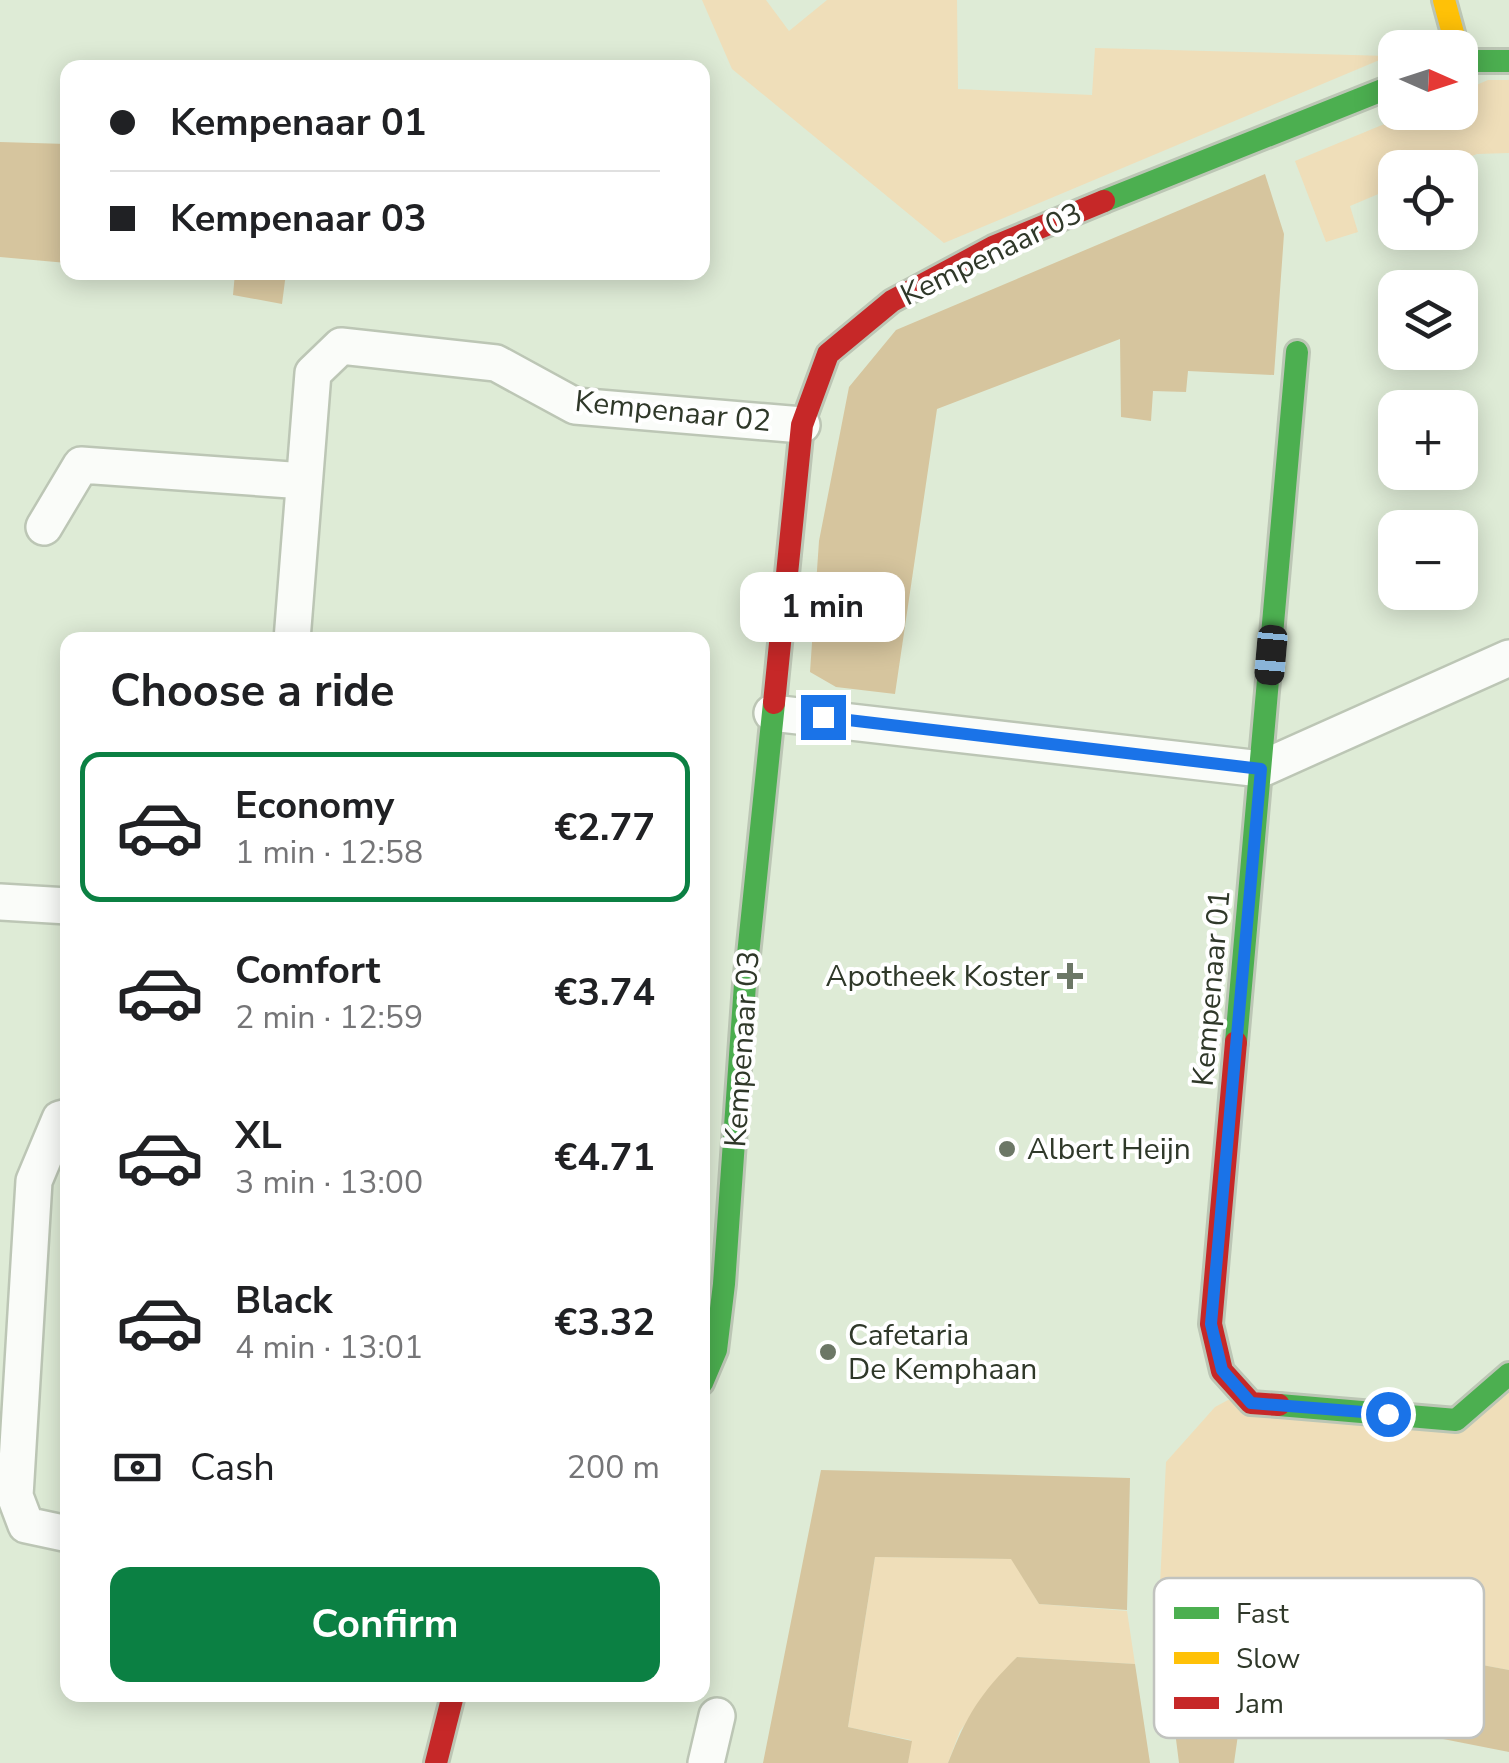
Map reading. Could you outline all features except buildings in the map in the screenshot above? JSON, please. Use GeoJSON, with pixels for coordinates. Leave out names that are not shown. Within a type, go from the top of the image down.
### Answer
{"type":"FeatureCollection","features":[{"type":"Feature","properties":{"kind":"street"},"geometry":{"type":"LineString","coordinates":[[1444,0],[1452,30]]}},
{"type":"Feature","properties":{"kind":"street"},"geometry":{"type":"LineString","coordinates":[[1478,60],[1509,60]]}},
{"type":"Feature","properties":{"kind":"street","name":"Kempenaar 03"},"geometry":{"type":"LineString","coordinates":[[710,1364],[716,1350],[724,1284],[745,984],[802,425],[828,354],[892,301],[993,247],[1378,91]]}},
{"type":"Feature","properties":{"kind":"street","name":"Kempenaar 02"},"geometry":{"type":"LineString","coordinates":[[293,632],[312,373],[341,346],[496,363],[575,406],[802,425]]}},
{"type":"Feature","properties":{"kind":"street"},"geometry":{"type":"LineString","coordinates":[[1261,769],[1297,352]]}},
{"type":"Feature","properties":{"kind":"street"},"geometry":{"type":"LineString","coordinates":[[44,527],[80,466],[304,481]]}},
{"type":"Feature","properties":{"kind":"street"},"geometry":{"type":"LineString","coordinates":[[772,713],[1261,769],[1509,658]]}},
{"type":"Feature","properties":{"kind":"street","name":"Kempenaar 01"},"geometry":{"type":"LineString","coordinates":[[1261,769],[1211,1324],[1222,1370],[1251,1403],[1456,1420],[1509,1374]]}},
{"type":"Feature","properties":{"kind":"street"},"geometry":{"type":"LineString","coordinates":[[0,902],[60,906]]}},
{"type":"Feature","properties":{"kind":"street"},"geometry":{"type":"LineString","coordinates":[[60,1119],[34,1182],[14,1255],[15,1496],[26,1525],[60,1532]]}},
{"type":"Feature","properties":{"kind":"street"},"geometry":{"type":"LineString","coordinates":[[436,1763],[451,1702]]}},
{"type":"Feature","properties":{"kind":"street"},"geometry":{"type":"LineString","coordinates":[[706,1763],[718,1716]]}},
{"type":"Feature","properties":{"kind":"shaded area"},"geometry":{"type":"Polygon","coordinates":[[[702,0],[766,0],[789,31],[827,0],[957,0],[958,89],[1092,95],[1095,48],[1378,56],[1378,61],[944,243],[732,69],[702,0]]]}},
{"type":"Feature","properties":{"kind":"shaded area"},"geometry":{"type":"Polygon","coordinates":[[[1509,80],[1509,153],[1378,150],[1378,194],[1350,206],[1358,232],[1326,242],[1295,161],[1378,127],[1378,130],[1478,130],[1478,84],[1509,80]]]}},
{"type":"Feature","properties":{"kind":"shaded area"},"geometry":{"type":"Polygon","coordinates":[[[0,142],[60,144],[60,262],[0,257],[0,142]]]}},
{"type":"Feature","properties":{"kind":"shaded area"},"geometry":{"type":"Polygon","coordinates":[[[1265,174],[1284,234],[1274,375],[1188,371],[1186,392],[1153,391],[1151,421],[1121,417],[1120,339],[937,409],[895,694],[836,687],[810,672],[819,541],[849,387],[896,330],[1265,174]]]}},
{"type":"Feature","properties":{"kind":"shaded area"},"geometry":{"type":"Polygon","coordinates":[[[234,280],[285,280],[282,304],[233,295],[234,280]]]}},
{"type":"Feature","properties":{"kind":"shaded area"},"geometry":{"type":"Polygon","coordinates":[[[1509,1379],[1509,1670],[1484,1665],[1484,1578],[1160,1578],[1166,1462],[1215,1407],[1228,1400],[1461,1418],[1509,1379]]]}},
{"type":"Feature","properties":{"kind":"shaded area"},"geometry":{"type":"Polygon","coordinates":[[[821,1470],[1130,1478],[1127,1610],[1039,1604],[1011,1559],[875,1557],[848,1727],[912,1741],[908,1763],[763,1763],[821,1470]]]}},
{"type":"Feature","properties":{"kind":"shaded area"},"geometry":{"type":"Polygon","coordinates":[[[875,1557],[1012,1559],[1039,1604],[1127,1611],[1135,1664],[1017,1657],[960,1731],[948,1763],[908,1763],[911,1740],[848,1727],[875,1557]]]}},
{"type":"Feature","properties":{"kind":"shaded area"},"geometry":{"type":"Polygon","coordinates":[[[1017,1657],[1135,1664],[1150,1763],[948,1763],[976,1706],[1017,1657]]]}},
{"type":"Feature","properties":{"kind":"shaded area"},"geometry":{"type":"Polygon","coordinates":[[[1484,1665],[1509,1670],[1509,1752],[1443,1739],[1484,1738],[1484,1665]]]}},
{"type":"Feature","properties":{"kind":"shaded area"},"geometry":{"type":"Polygon","coordinates":[[[1176,1738],[1238,1738],[1234,1763],[1179,1763],[1176,1738]]]}},
{"type":"Feature","properties":{"kind":"traffic: fast"},"geometry":{"type":"LineString","coordinates":[[1478,61],[1509,61]]}},
{"type":"Feature","properties":{"kind":"traffic: fast"},"geometry":{"type":"LineString","coordinates":[[1104,201],[1378,92]]}},
{"type":"Feature","properties":{"kind":"traffic: fast"},"geometry":{"type":"LineString","coordinates":[[1236,1042],[1297,352]]}},
{"type":"Feature","properties":{"kind":"traffic: fast"},"geometry":{"type":"LineString","coordinates":[[710,1364],[716,1350],[724,1284],[745,984],[774,703]]}},
{"type":"Feature","properties":{"kind":"traffic: fast"},"geometry":{"type":"LineString","coordinates":[[1279,1405],[1456,1420],[1509,1374]]}},
{"type":"Feature","properties":{"kind":"traffic: slow"},"geometry":{"type":"LineString","coordinates":[[1444,0],[1452,30]]}},
{"type":"Feature","properties":{"kind":"traffic: jam"},"geometry":{"type":"LineString","coordinates":[[774,703],[802,425],[828,354],[892,301],[993,247],[1104,201]]}},
{"type":"Feature","properties":{"kind":"traffic: jam"},"geometry":{"type":"LineString","coordinates":[[1236,1042],[1211,1324],[1222,1371],[1251,1403],[1279,1405]]}},
{"type":"Feature","properties":{"kind":"traffic: jam"},"geometry":{"type":"LineString","coordinates":[[436,1763],[451,1702]]}},
{"type":"Feature","properties":{"kind":"place","name":"Apotheek Koster"},"geometry":{"type":"Point","coordinates":[1070,976]}},
{"type":"Feature","properties":{"kind":"place","name":"Albert Heijn"},"geometry":{"type":"Point","coordinates":[1007,1149]}},
{"type":"Feature","properties":{"kind":"place","name":"Cafetaria De Kemphaan"},"geometry":{"type":"Point","coordinates":[828,1352]}},
{"type":"Feature","properties":{"kind":"route"},"geometry":{"type":"LineString","coordinates":[[823,717],[1261,769],[1211,1324],[1222,1370],[1251,1403],[1388,1414]]}}]}
